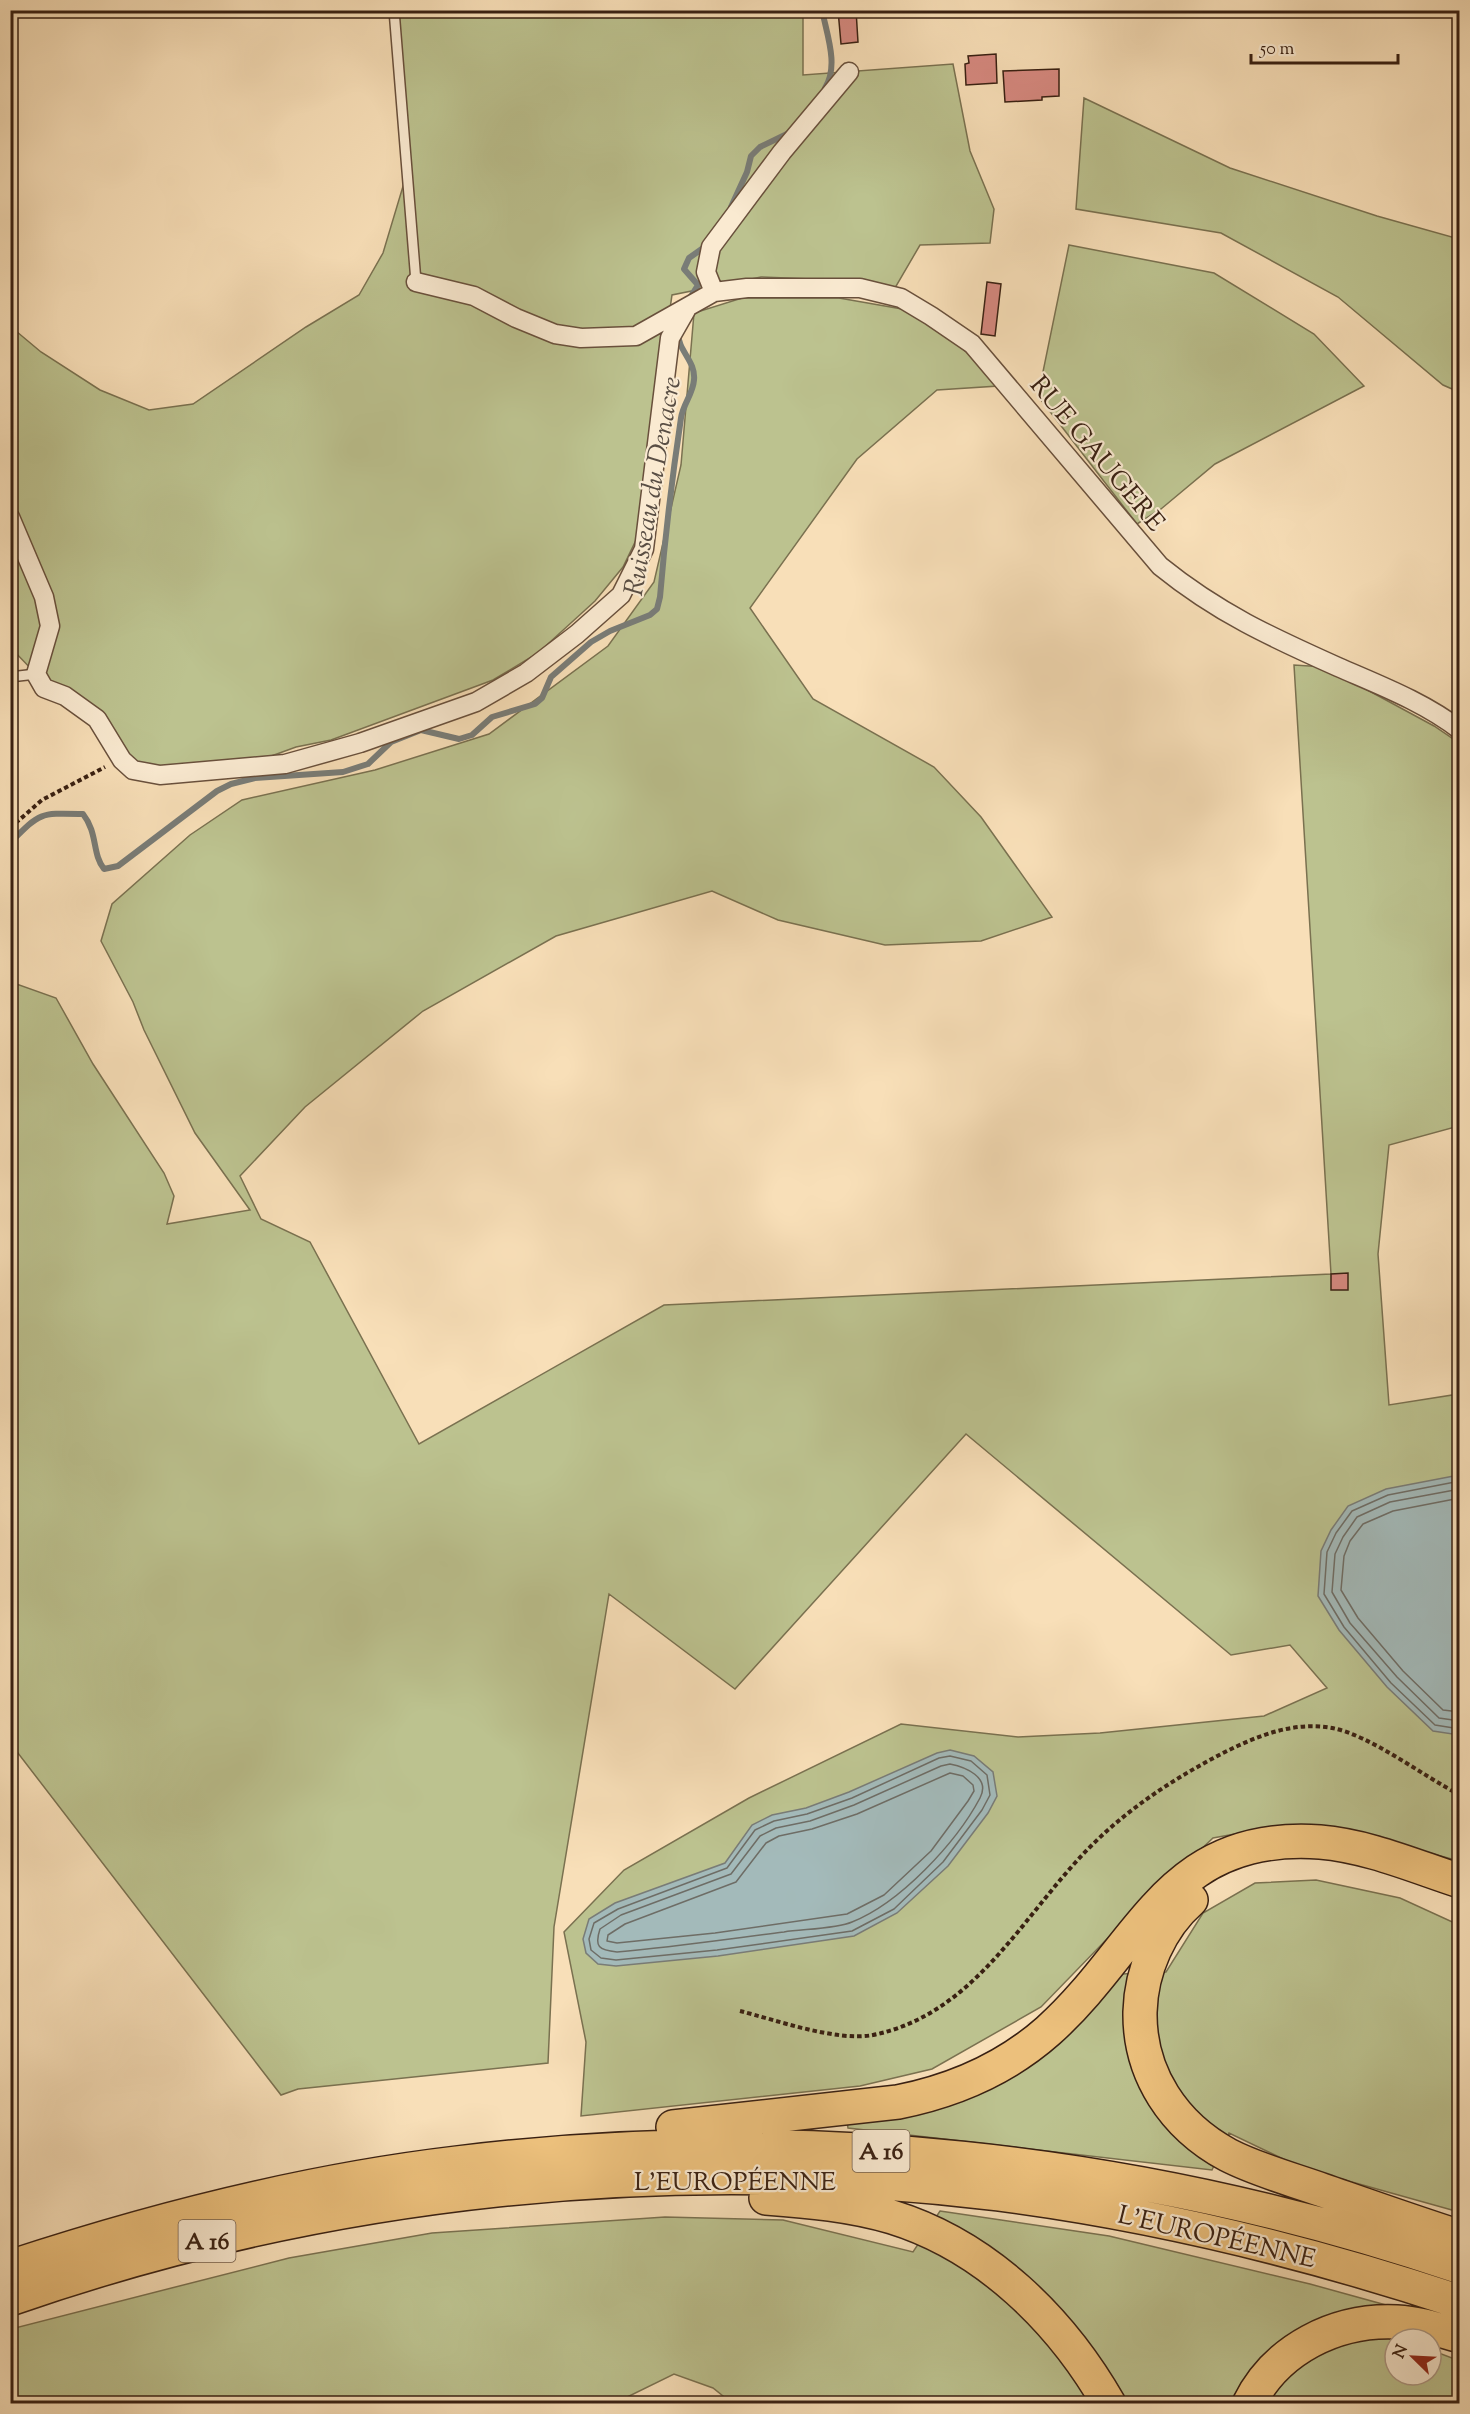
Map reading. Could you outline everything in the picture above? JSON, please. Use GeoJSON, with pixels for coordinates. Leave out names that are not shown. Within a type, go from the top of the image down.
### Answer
{"type":"FeatureCollection","features":[{"type":"Feature","properties":{"kind":"highway"},"geometry":{"type":"LineString","coordinates":[[376,2175],[526,2140],[740,2121],[864,2107],[898,2102],[945,2090],[991,2070],[1034,2043],[1071,2007],[1154,1908],[1177,1886],[1204,1865],[1251,1846],[1305,1842],[1337,1844],[1385,1856],[1460,1881]]}},
{"type":"Feature","properties":{"kind":"highway"},"geometry":{"type":"LineString","coordinates":[[1460,1900],[1390,1875],[1341,1863],[1289,1860],[1245,1869],[1206,1888],[1183,1907],[1167,1926],[1149,1962],[1143,1987],[1140,2018],[1143,2046],[1158,2089],[1172,2110],[1203,2139],[1247,2163],[1460,2237]]}},
{"type":"Feature","properties":{"kind":"highway","name":"L'EUROPÉENNE"},"geometry":{"type":"LineString","coordinates":[[10,2267],[167,2220],[262,2197],[376,2175],[493,2159],[647,2147],[802,2147],[916,2153],[1032,2166],[1185,2193],[1316,2223],[1460,2267]]}},
{"type":"Feature","properties":{"kind":"highway","name":"L'EUROPÉENNE"},"geometry":{"type":"LineString","coordinates":[[10,2299],[106,2268],[235,2234],[407,2202],[510,2189],[649,2180],[801,2179],[920,2186],[1070,2204],[1206,2230],[1325,2260],[1460,2302]]}},
{"type":"Feature","properties":{"kind":"highway"},"geometry":{"type":"LineString","coordinates":[[407,2202],[524,2201],[654,2195],[717,2196],[812,2203],[892,2217],[926,2230],[957,2246],[1016,2288],[1068,2342],[1109,2403]]}},
{"type":"Feature","properties":{"kind":"highway"},"geometry":{"type":"LineString","coordinates":[[1249,2403],[1260,2384],[1278,2363],[1299,2347],[1331,2333],[1366,2324],[1396,2322],[1428,2327],[1460,2336]]}},
{"type":"Feature","properties":{"kind":"street"},"geometry":{"type":"LineString","coordinates":[[714,292],[706,272],[711,247],[782,152],[849,72]]}},
{"type":"Feature","properties":{"kind":"street","name":"RUE GAUGERE"},"geometry":{"type":"LineString","coordinates":[[416,282],[474,296],[516,318],[555,334],[581,338],[636,336],[714,292],[747,288],[860,288],[901,298],[923,310],[972,344],[1160,566],[1183,585],[1238,620],[1415,702],[1460,730]]}},
{"type":"Feature","properties":{"kind":"street"},"geometry":{"type":"LineString","coordinates":[[10,517],[44,597],[50,626],[36,674],[44,688],[65,696],[97,719],[122,760],[133,770],[160,775],[285,764],[349,746],[420,724],[476,702],[525,673],[577,634],[621,595],[644,549],[670,338],[686,309]]}},
{"type":"Feature","properties":{"kind":"lane"},"geometry":{"type":"LineString","coordinates":[[394,10],[416,282]]}},
{"type":"Feature","properties":{"kind":"lane"},"geometry":{"type":"LineString","coordinates":[[10,677],[36,674]]}},
{"type":"Feature","properties":{"kind":"path"},"geometry":{"type":"LineString","coordinates":[[10,828],[42,800],[122,760]]}},
{"type":"Feature","properties":{"kind":"path"},"geometry":{"type":"LineString","coordinates":[[740,2012],[828,2033],[849,2035],[870,2035],[896,2029],[923,2018],[963,1989],[1005,1950],[1083,1855],[1128,1812],[1175,1779],[1239,1745],[1268,1734],[1307,1726],[1340,1730],[1361,1739],[1460,1795]]}},
{"type":"Feature","properties":{"kind":"green space"},"geometry":{"type":"Polygon","coordinates":[[[394,11],[803,11],[803,75],[953,64],[970,151],[994,209],[990,243],[920,245],[895,288],[836,280],[761,277],[672,295],[637,538],[623,567],[595,601],[538,653],[493,680],[331,740],[296,747],[236,769],[133,770],[97,719],[36,674],[11,648],[10,326],[41,352],[100,390],[149,410],[193,404],[306,327],[359,295],[383,253],[407,173],[394,11]]]}},
{"type":"Feature","properties":{"kind":"green space"},"geometry":{"type":"Polygon","coordinates":[[[1084,98],[1230,168],[1377,216],[1459,239],[1459,392],[1443,385],[1338,297],[1221,233],[1076,209],[1084,98]]]}},
{"type":"Feature","properties":{"kind":"green space"},"geometry":{"type":"Polygon","coordinates":[[[1069,245],[1214,273],[1314,334],[1364,386],[1215,464],[1161,509],[1137,524],[1038,396],[1069,245]]]}},
{"type":"Feature","properties":{"kind":"green space"},"geometry":{"type":"Polygon","coordinates":[[[742,298],[839,298],[902,309],[936,327],[982,365],[998,386],[937,390],[857,459],[750,608],[813,699],[934,767],[981,817],[1052,917],[981,941],[885,945],[778,920],[712,891],[556,936],[423,1011],[305,1107],[240,1176],[261,1219],[310,1242],[419,1444],[664,1305],[1331,1274],[1294,665],[1325,667],[1434,726],[1459,743],[1459,1126],[1389,1145],[1378,1254],[1389,1405],[1459,1394],[1459,1861],[1356,1833],[1284,1825],[1213,1838],[1105,1941],[1041,2007],[932,2069],[860,2086],[581,2116],[586,2042],[564,1932],[624,1870],[749,1798],[901,1724],[1018,1737],[1100,1733],[1264,1716],[1327,1688],[1290,1645],[1231,1655],[966,1434],[735,1689],[609,1594],[554,1927],[548,2063],[298,2089],[281,2095],[11,1744],[11,982],[56,998],[93,1064],[164,1173],[174,1196],[167,1224],[250,1210],[195,1133],[144,1030],[133,1002],[101,941],[112,904],[190,835],[242,800],[375,770],[489,734],[608,646],[654,582],[681,465],[694,313],[742,298]]]}},
{"type":"Feature","properties":{"kind":"green space"},"geometry":{"type":"Polygon","coordinates":[[[1316,1880],[1400,1898],[1459,1925],[1459,2212],[1302,2168],[1229,2133],[1212,2170],[848,2128],[847,2121],[941,2104],[1122,1974],[1166,1972],[1203,1913],[1255,1883],[1316,1880]]]}},
{"type":"Feature","properties":{"kind":"green space"},"geometry":{"type":"Polygon","coordinates":[[[940,2211],[1109,2236],[1310,2284],[1393,2307],[1405,2327],[1383,2327],[1383,2387],[1443,2387],[1443,2355],[1460,2361],[1459,2404],[733,2404],[713,2388],[674,2374],[613,2404],[11,2404],[11,2329],[289,2258],[432,2233],[665,2217],[783,2220],[913,2252],[940,2211]]]}},
{"type":"Feature","properties":{"kind":"water"},"geometry":{"type":"Polygon","coordinates":[[[1460,1475],[1459,1735],[1433,1731],[1387,1687],[1339,1630],[1318,1596],[1321,1551],[1331,1530],[1348,1506],[1386,1489],[1460,1475]]]}},
{"type":"Feature","properties":{"kind":"water"},"geometry":{"type":"Polygon","coordinates":[[[950,1750],[974,1756],[993,1772],[997,1796],[988,1813],[948,1866],[897,1913],[854,1936],[718,1956],[616,1966],[598,1964],[586,1953],[583,1939],[589,1919],[615,1903],[725,1863],[752,1825],[772,1815],[806,1808],[849,1792],[937,1753],[950,1750]]]}},
{"type":"Feature","properties":{"kind":"building"},"geometry":{"type":"Polygon","coordinates":[[[838,10],[856,10],[858,42],[841,44],[838,10]]]}},
{"type":"Feature","properties":{"kind":"building"},"geometry":{"type":"Polygon","coordinates":[[[996,54],[997,83],[966,85],[965,64],[969,63],[968,56],[996,54]]]}},
{"type":"Feature","properties":{"kind":"building"},"geometry":{"type":"Polygon","coordinates":[[[1059,69],[1059,96],[1042,97],[1042,100],[1005,102],[1003,71],[1059,69]]]}},
{"type":"Feature","properties":{"kind":"building"},"geometry":{"type":"Polygon","coordinates":[[[987,282],[1001,284],[995,336],[981,334],[987,282]]]}},
{"type":"Feature","properties":{"kind":"building"},"geometry":{"type":"Polygon","coordinates":[[[1348,1273],[1348,1290],[1331,1290],[1331,1274],[1348,1273]]]}},
{"type":"Feature","properties":{"kind":"waterway","name":"Ruisseau du Denacre"},"geometry":{"type":"LineString","coordinates":[[822,10],[832,60],[825,88]]}},
{"type":"Feature","properties":{"kind":"waterway","name":"Ruisseau du Denacre"},"geometry":{"type":"LineString","coordinates":[[731,207],[747,172],[751,156],[760,147],[789,133]]}},
{"type":"Feature","properties":{"kind":"waterway","name":"Ruisseau du Denacre"},"geometry":{"type":"LineString","coordinates":[[688,301],[698,285],[684,269],[689,258],[706,246]]}},
{"type":"Feature","properties":{"kind":"waterway","name":"Ruisseau du Denacre"},"geometry":{"type":"LineString","coordinates":[[10,843],[28,825],[42,816],[83,814],[91,828],[98,857],[104,869],[118,866],[217,791],[231,784],[255,778],[343,772],[368,764],[391,742],[421,730],[459,739],[472,735],[492,717],[535,704],[542,698],[551,677],[591,642],[610,631],[650,615],[657,609],[681,418],[694,380],[692,367],[678,333]]}}]}
